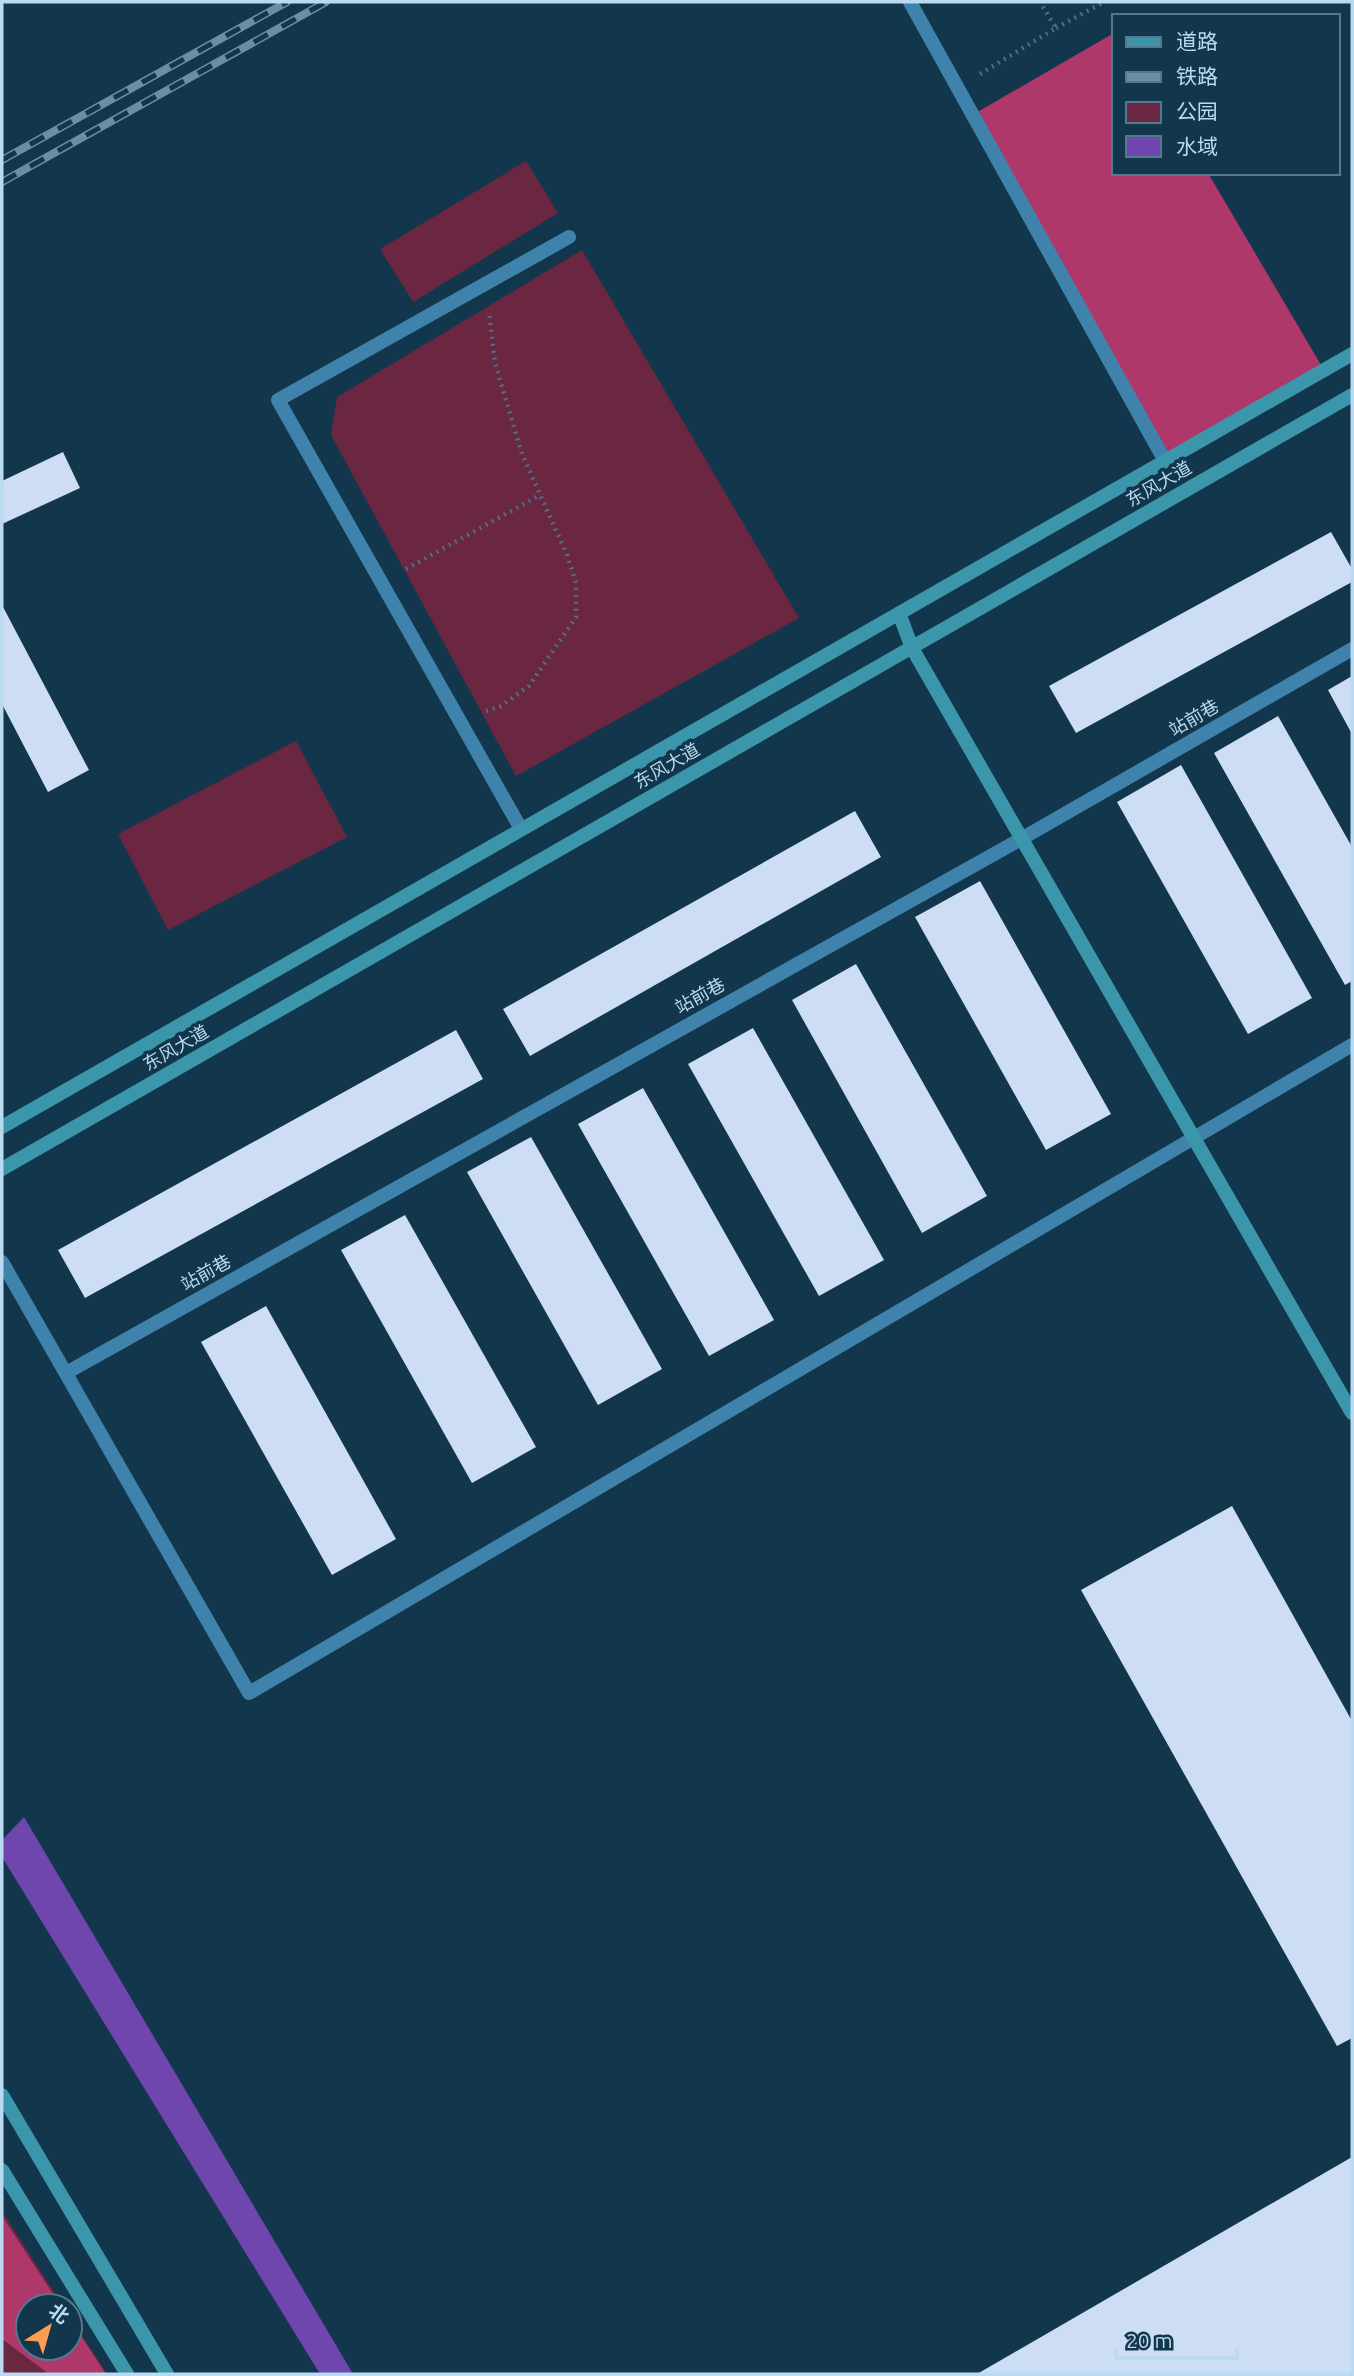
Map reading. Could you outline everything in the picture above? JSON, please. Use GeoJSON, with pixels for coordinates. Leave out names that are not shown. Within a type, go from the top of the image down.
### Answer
{"type":"FeatureCollection","features":[{"type":"Feature","properties":{"kind":"main road"},"geometry":{"type":"LineString","coordinates":[[2,1127],[1352,354]]}},
{"type":"Feature","properties":{"kind":"main road","name":"东风大道"},"geometry":{"type":"LineString","coordinates":[[2,1170],[1352,395]]}},
{"type":"Feature","properties":{"kind":"main road"},"geometry":{"type":"LineString","coordinates":[[899,612],[912,648],[1352,1413]]}},
{"type":"Feature","properties":{"kind":"main road"},"geometry":{"type":"LineString","coordinates":[[2,2095],[167,2374]]}},
{"type":"Feature","properties":{"kind":"main road"},"geometry":{"type":"LineString","coordinates":[[2,2171],[127,2374]]}},
{"type":"Feature","properties":{"kind":"street"},"geometry":{"type":"LineString","coordinates":[[910,2],[1165,461]]}},
{"type":"Feature","properties":{"kind":"street"},"geometry":{"type":"LineString","coordinates":[[521,829],[278,400],[569,237]]}},
{"type":"Feature","properties":{"kind":"street","name":"站前巷"},"geometry":{"type":"LineString","coordinates":[[66,1373],[1021,839],[1352,649]]}},
{"type":"Feature","properties":{"kind":"street"},"geometry":{"type":"LineString","coordinates":[[2,1262],[248,1693],[1352,1045]]}},
{"type":"Feature","properties":{"kind":"path"},"geometry":{"type":"LineString","coordinates":[[1041,2],[1056,28]]}},
{"type":"Feature","properties":{"kind":"path"},"geometry":{"type":"LineString","coordinates":[[958,87],[1104,2]]}},
{"type":"Feature","properties":{"kind":"path"},"geometry":{"type":"LineString","coordinates":[[459,719],[501,706],[529,687],[576,617],[576,583],[567,555],[522,454],[495,363],[484,285]]}},
{"type":"Feature","properties":{"kind":"path"},"geometry":{"type":"LineString","coordinates":[[382,583],[540,495]]}},
{"type":"Feature","properties":{"kind":"green space"},"geometry":{"type":"Polygon","coordinates":[[[526,161],[558,213],[413,302],[380,249],[526,161]]]}},
{"type":"Feature","properties":{"kind":"green space"},"geometry":{"type":"Polygon","coordinates":[[[582,250],[799,618],[516,776],[331,435],[337,397],[582,250]]]}},
{"type":"Feature","properties":{"kind":"green space"},"geometry":{"type":"Polygon","coordinates":[[[296,741],[347,837],[168,930],[118,834],[296,741]]]}},
{"type":"Feature","properties":{"kind":"green space"},"geometry":{"type":"Polygon","coordinates":[[[2,2211],[54,2292],[14,2292],[14,2362],[84,2362],[84,2339],[107,2374],[2,2374],[2,2211]]]}},
{"type":"Feature","properties":{"kind":"shaded area"},"geometry":{"type":"Polygon","coordinates":[[[1112,34],[1112,175],[1209,175],[1324,370],[1165,461],[974,114],[1112,34]]]}},
{"type":"Feature","properties":{"kind":"shaded area"},"geometry":{"type":"Polygon","coordinates":[[[2,2216],[52,2292],[14,2292],[14,2348],[2,2339],[2,2216]]]}},
{"type":"Feature","properties":{"kind":"shaded area"},"geometry":{"type":"Polygon","coordinates":[[[84,2340],[106,2374],[49,2374],[33,2362],[84,2362],[84,2340]]]}},
{"type":"Feature","properties":{"kind":"water"},"geometry":{"type":"Polygon","coordinates":[[[24,1817],[353,2374],[320,2374],[2,1857],[2,1840],[24,1817]]]}},
{"type":"Feature","properties":{"kind":"building"},"geometry":{"type":"Polygon","coordinates":[[[63,452],[80,488],[2,524],[2,481],[63,452]]]}},
{"type":"Feature","properties":{"kind":"building"},"geometry":{"type":"Polygon","coordinates":[[[1331,532],[1352,569],[1352,582],[1076,733],[1049,686],[1331,532]]]}},
{"type":"Feature","properties":{"kind":"building"},"geometry":{"type":"Polygon","coordinates":[[[2,605],[89,770],[48,792],[2,704],[2,605]]]}},
{"type":"Feature","properties":{"kind":"building"},"geometry":{"type":"Polygon","coordinates":[[[1352,676],[1352,734],[1328,690],[1352,676]]]}},
{"type":"Feature","properties":{"kind":"building"},"geometry":{"type":"Polygon","coordinates":[[[1278,716],[1352,847],[1352,981],[1345,985],[1214,753],[1278,716]]]}},
{"type":"Feature","properties":{"kind":"building"},"geometry":{"type":"Polygon","coordinates":[[[1181,765],[1312,998],[1248,1034],[1117,802],[1181,765]]]}},
{"type":"Feature","properties":{"kind":"building"},"geometry":{"type":"Polygon","coordinates":[[[855,811],[881,857],[530,1056],[503,1009],[855,811]]]}},
{"type":"Feature","properties":{"kind":"building"},"geometry":{"type":"Polygon","coordinates":[[[980,881],[1111,1114],[1046,1150],[915,917],[980,881]]]}},
{"type":"Feature","properties":{"kind":"building"},"geometry":{"type":"Polygon","coordinates":[[[856,964],[987,1196],[922,1233],[792,1000],[856,964]]]}},
{"type":"Feature","properties":{"kind":"building"},"geometry":{"type":"Polygon","coordinates":[[[753,1028],[884,1260],[819,1296],[688,1064],[753,1028]]]}},
{"type":"Feature","properties":{"kind":"building"},"geometry":{"type":"Polygon","coordinates":[[[456,1030],[483,1079],[85,1298],[58,1250],[456,1030]]]}},
{"type":"Feature","properties":{"kind":"building"},"geometry":{"type":"Polygon","coordinates":[[[643,1088],[774,1320],[709,1356],[578,1124],[643,1088]]]}},
{"type":"Feature","properties":{"kind":"building"},"geometry":{"type":"Polygon","coordinates":[[[531,1137],[662,1369],[598,1405],[467,1172],[531,1137]]]}},
{"type":"Feature","properties":{"kind":"building"},"geometry":{"type":"Polygon","coordinates":[[[405,1215],[536,1447],[472,1483],[341,1250],[405,1215]]]}},
{"type":"Feature","properties":{"kind":"building"},"geometry":{"type":"Polygon","coordinates":[[[266,1306],[396,1539],[332,1575],[201,1342],[266,1306]]]}},
{"type":"Feature","properties":{"kind":"building"},"geometry":{"type":"Polygon","coordinates":[[[1232,1506],[1352,1721],[1352,2038],[1337,2046],[1081,1590],[1232,1506]]]}},
{"type":"Feature","properties":{"kind":"building"},"geometry":{"type":"Polygon","coordinates":[[[1352,2157],[1352,2374],[977,2374],[1352,2157]]]}},
{"type":"Feature","properties":{"kind":"railway"},"geometry":{"type":"LineString","coordinates":[[2,160],[287,2]]}},
{"type":"Feature","properties":{"kind":"railway"},"geometry":{"type":"LineString","coordinates":[[2,182],[326,2]]}}]}
